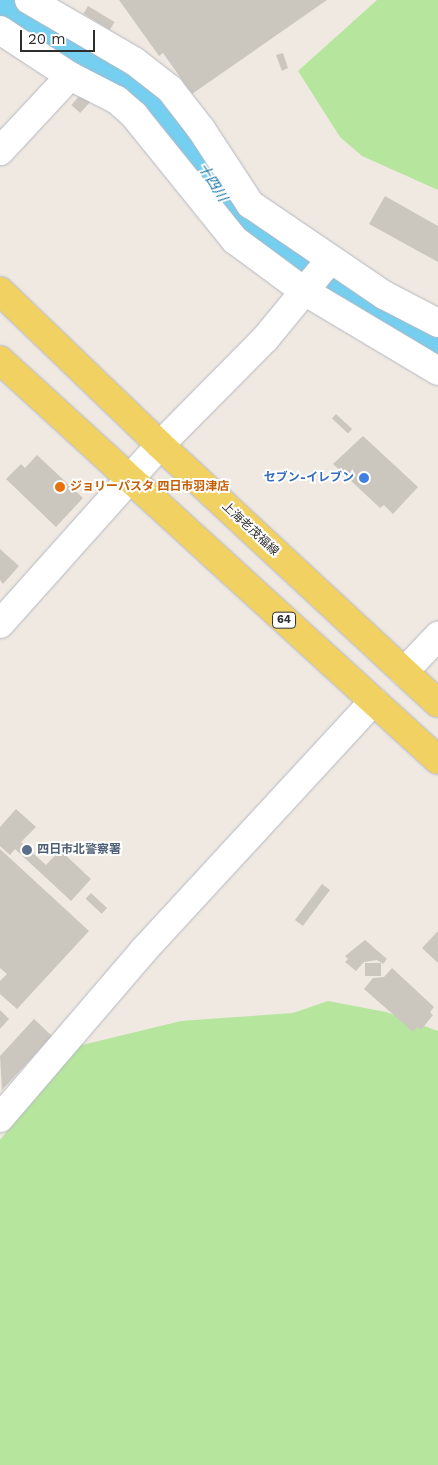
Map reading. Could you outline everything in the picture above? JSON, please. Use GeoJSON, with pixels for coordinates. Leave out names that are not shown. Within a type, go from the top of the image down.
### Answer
{"type":"FeatureCollection","features":[{"type":"Feature","properties":{"kind":"main road","name":"上海老茂福線"},"geometry":{"type":"LineString","coordinates":[[0,291],[160,445],[438,703]]}},
{"type":"Feature","properties":{"kind":"main road","name":"64"},"geometry":{"type":"LineString","coordinates":[[4,371],[129,481],[438,760]]}},
{"type":"Feature","properties":{"kind":"street"},"geometry":{"type":"LineString","coordinates":[[29,0],[150,72],[250,204],[329,260],[384,295],[438,324]]}},
{"type":"Feature","properties":{"kind":"street"},"geometry":{"type":"LineString","coordinates":[[0,30],[70,76],[117,100],[134,115],[150,132],[224,230],[305,289],[438,371]]}},
{"type":"Feature","properties":{"kind":"street"},"geometry":{"type":"LineString","coordinates":[[0,151],[70,76]]}},
{"type":"Feature","properties":{"kind":"street"},"geometry":{"type":"LineString","coordinates":[[154,129],[180,110]]}},
{"type":"Feature","properties":{"kind":"street"},"geometry":{"type":"LineString","coordinates":[[0,624],[160,445],[265,339],[329,260]]}},
{"type":"Feature","properties":{"kind":"street"},"geometry":{"type":"LineString","coordinates":[[404,672],[438,636]]}},
{"type":"Feature","properties":{"kind":"street"},"geometry":{"type":"LineString","coordinates":[[0,1118],[143,951],[374,701]]}},
{"type":"Feature","properties":{"kind":"green space"},"geometry":{"type":"Polygon","coordinates":[[[377,0],[438,0],[438,190],[362,156],[340,137],[298,71],[377,0]]]}},
{"type":"Feature","properties":{"kind":"green space"},"geometry":{"type":"Polygon","coordinates":[[[328,1001],[386,1012],[438,1031],[438,1465],[0,1465],[0,1140],[74,1047],[181,1021],[293,1013],[328,1001]]]}},
{"type":"Feature","properties":{"kind":"building"},"geometry":{"type":"Polygon","coordinates":[[[119,0],[327,0],[192,94],[163,53],[159,56],[119,0]]]}},
{"type":"Feature","properties":{"kind":"building"},"geometry":{"type":"Polygon","coordinates":[[[88,6],[115,22],[110,30],[83,14],[88,6]]]}},
{"type":"Feature","properties":{"kind":"building"},"geometry":{"type":"Polygon","coordinates":[[[283,53],[288,68],[282,71],[276,55],[283,53]]]}},
{"type":"Feature","properties":{"kind":"building"},"geometry":{"type":"Polygon","coordinates":[[[82,93],[91,101],[80,113],[71,105],[82,93]]]}},
{"type":"Feature","properties":{"kind":"building"},"geometry":{"type":"Polygon","coordinates":[[[385,196],[438,226],[438,262],[369,224],[385,196]]]}},
{"type":"Feature","properties":{"kind":"building"},"geometry":{"type":"Polygon","coordinates":[[[336,414],[352,429],[348,433],[332,418],[336,414]]]}},
{"type":"Feature","properties":{"kind":"building"},"geometry":{"type":"Polygon","coordinates":[[[363,436],[418,487],[393,514],[384,505],[380,508],[333,464],[363,436]]]}},
{"type":"Feature","properties":{"kind":"building"},"geometry":{"type":"Polygon","coordinates":[[[37,455],[83,498],[56,527],[6,479],[21,464],[25,468],[37,455]]]}},
{"type":"Feature","properties":{"kind":"building"},"geometry":{"type":"Polygon","coordinates":[[[0,549],[19,566],[3,584],[0,580],[0,549]]]}},
{"type":"Feature","properties":{"kind":"building"},"geometry":{"type":"Polygon","coordinates":[[[16,809],[36,827],[21,842],[46,865],[60,850],[91,879],[71,901],[15,849],[10,855],[0,846],[0,827],[16,809]]]}},
{"type":"Feature","properties":{"kind":"building"},"geometry":{"type":"Polygon","coordinates":[[[0,849],[89,931],[17,1009],[0,994],[0,981],[7,974],[0,968],[0,849]]]}},
{"type":"Feature","properties":{"kind":"building"},"geometry":{"type":"Polygon","coordinates":[[[322,884],[330,890],[303,926],[295,920],[322,884]]]}},
{"type":"Feature","properties":{"kind":"building"},"geometry":{"type":"Polygon","coordinates":[[[91,893],[107,908],[102,914],[86,899],[91,893]]]}},
{"type":"Feature","properties":{"kind":"building"},"geometry":{"type":"Polygon","coordinates":[[[438,931],[438,963],[422,948],[438,931]]]}},
{"type":"Feature","properties":{"kind":"building"},"geometry":{"type":"Polygon","coordinates":[[[365,940],[387,959],[383,964],[377,960],[364,962],[356,971],[345,962],[348,959],[345,956],[365,940]]]}},
{"type":"Feature","properties":{"kind":"building"},"geometry":{"type":"Polygon","coordinates":[[[365,963],[381,963],[381,976],[365,976],[365,963]]]}},
{"type":"Feature","properties":{"kind":"building"},"geometry":{"type":"Polygon","coordinates":[[[392,968],[434,1007],[430,1012],[433,1015],[421,1030],[417,1027],[413,1032],[364,989],[373,978],[384,977],[392,968]]]}},
{"type":"Feature","properties":{"kind":"building"},"geometry":{"type":"Polygon","coordinates":[[[0,1010],[9,1019],[0,1029],[0,1010]]]}},
{"type":"Feature","properties":{"kind":"building"},"geometry":{"type":"Polygon","coordinates":[[[34,1019],[52,1036],[2,1090],[0,1056],[34,1019]]]}},
{"type":"Feature","properties":{"kind":"waterway","name":"十四川"},"geometry":{"type":"LineString","coordinates":[[0,1],[16,18],[135,88],[150,100],[208,170],[236,220],[251,233],[329,286],[438,349]]}},
{"type":"Feature","properties":{"kind":"place","name":"セブン-イレブン"},"geometry":{"type":"Point","coordinates":[364,478]}},
{"type":"Feature","properties":{"kind":"place","name":"ジョリーパスタ 四日市羽津店"},"geometry":{"type":"Point","coordinates":[60,487]}},
{"type":"Feature","properties":{"kind":"place","name":"四日市北警察署"},"geometry":{"type":"Point","coordinates":[27,850]}}]}
